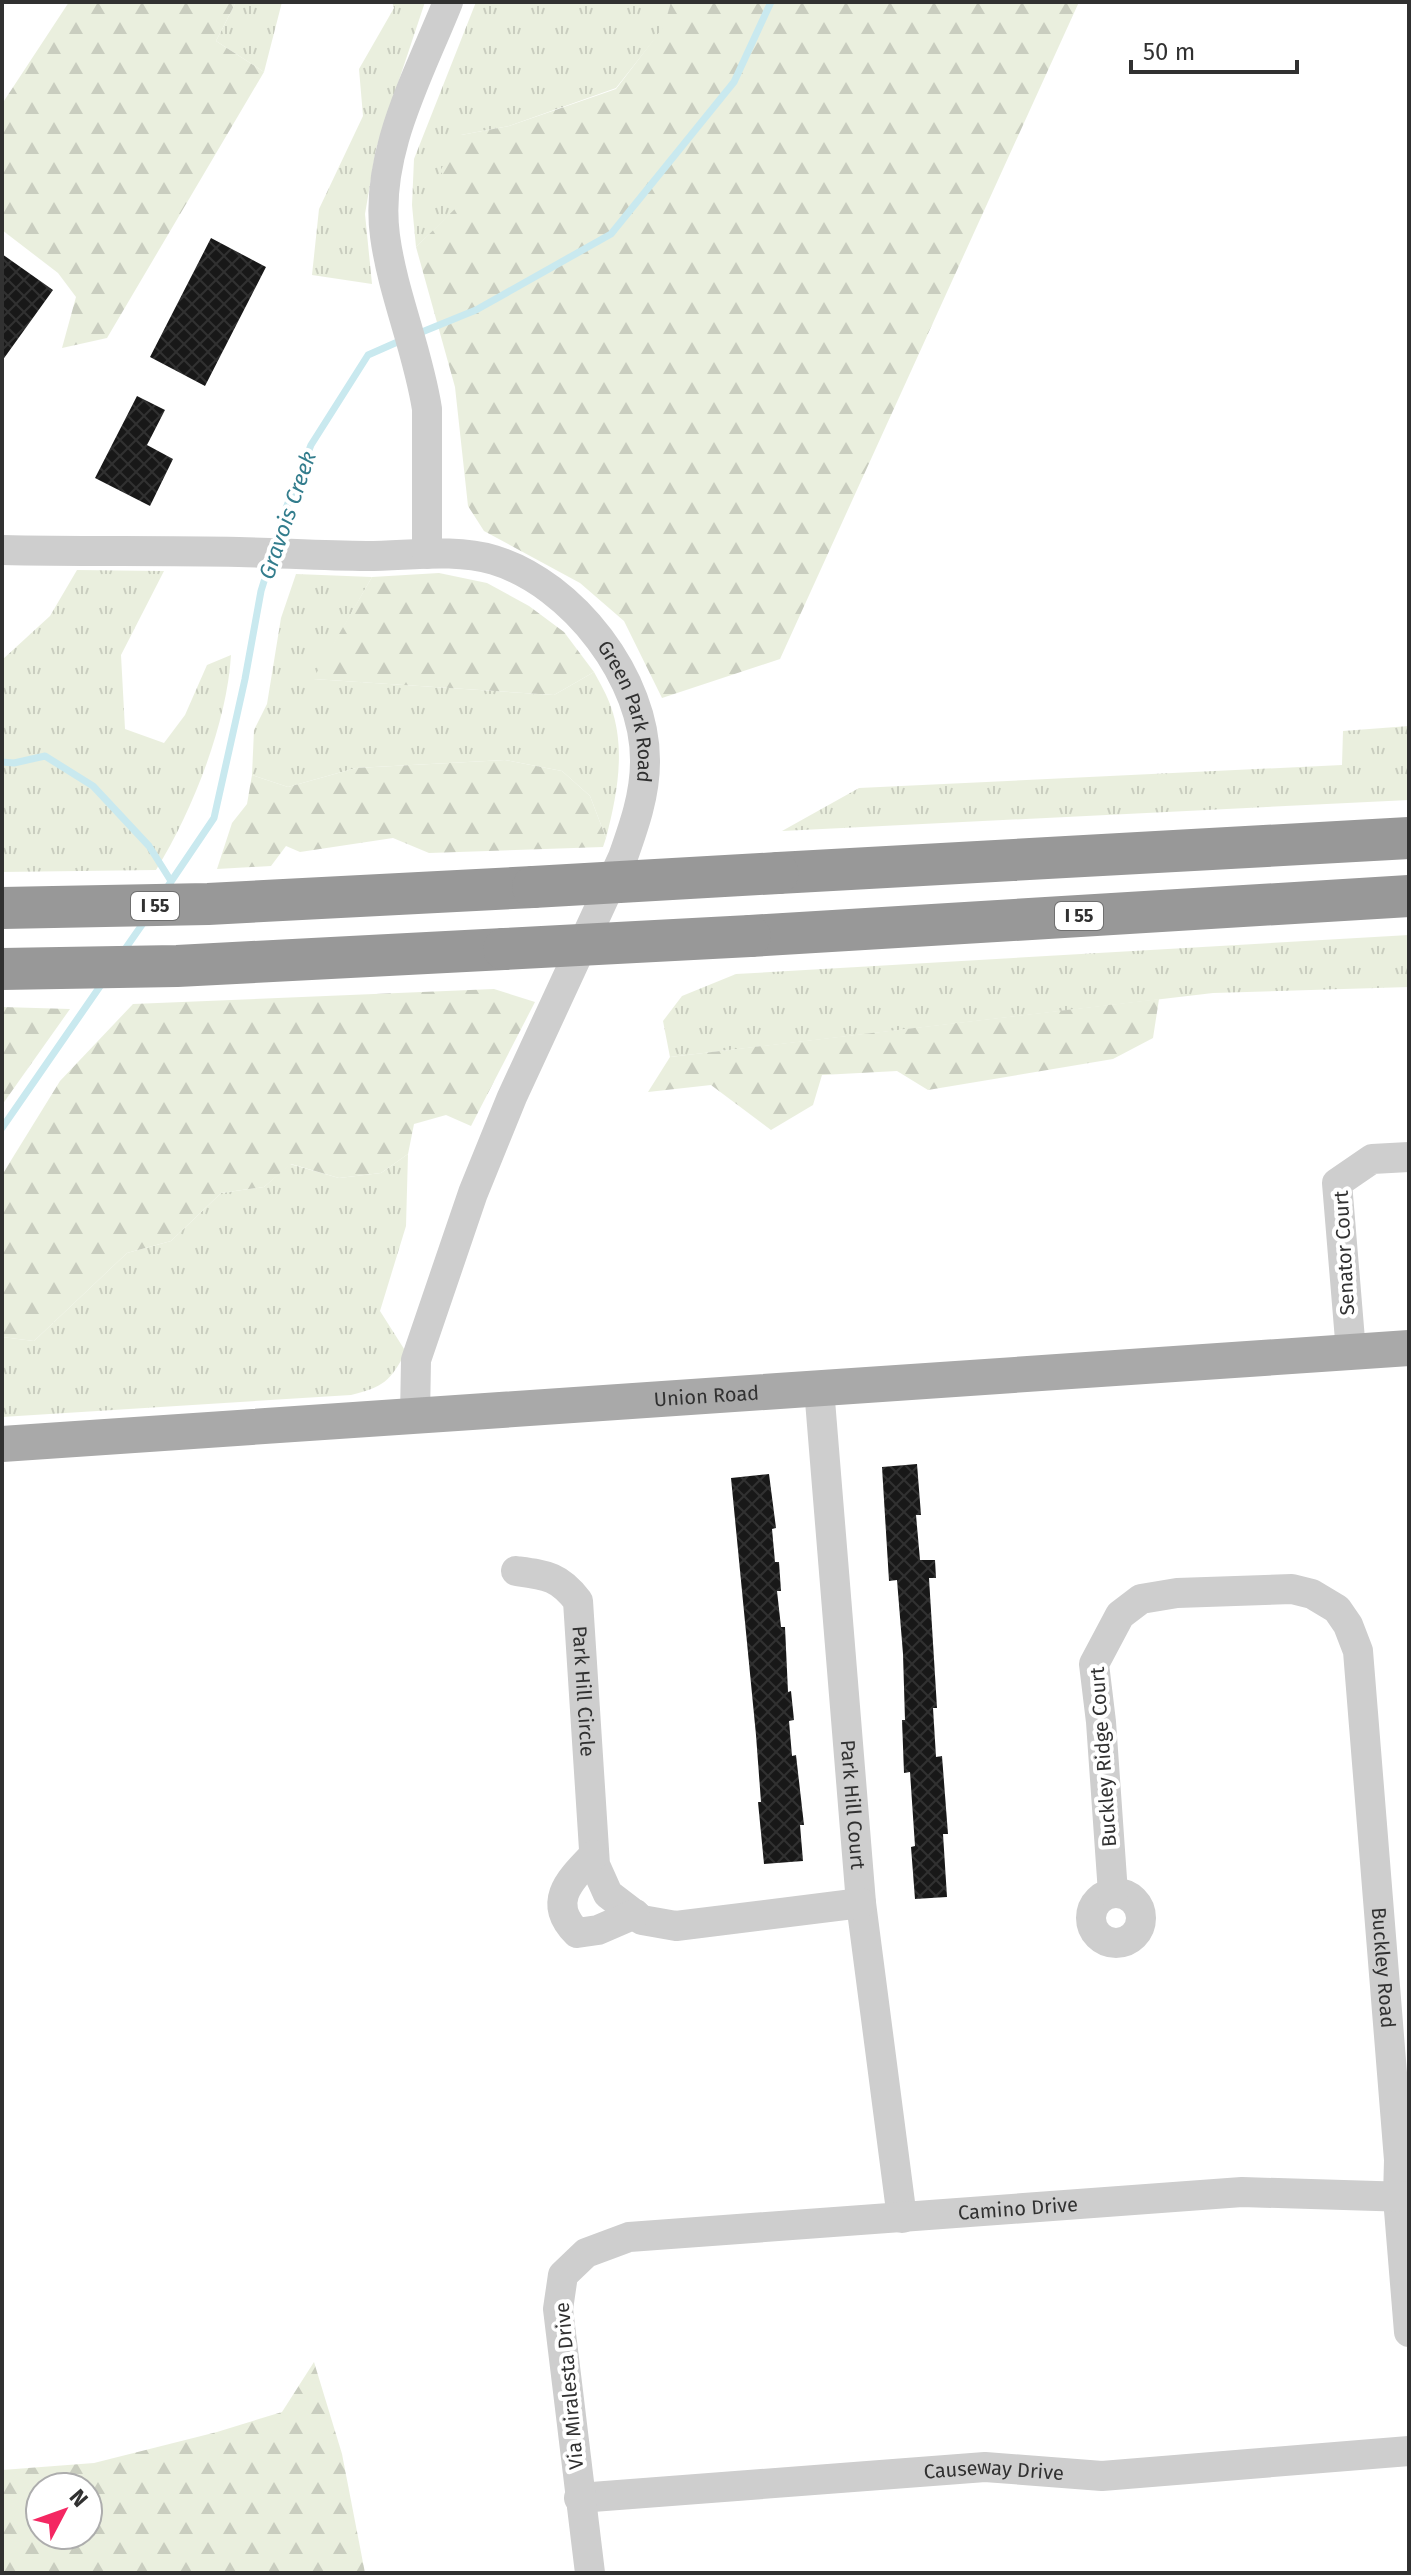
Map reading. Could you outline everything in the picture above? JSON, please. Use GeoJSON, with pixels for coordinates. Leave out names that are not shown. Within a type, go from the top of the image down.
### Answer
{"type":"FeatureCollection","features":[{"type":"Feature","properties":{"kind":"highway","name":"I 55"},"geometry":{"type":"LineString","coordinates":[[10,908],[291,900],[1409,838]]}},
{"type":"Feature","properties":{"kind":"highway","name":"I 55"},"geometry":{"type":"LineString","coordinates":[[2,969],[247,963],[1409,896]]}},
{"type":"Feature","properties":{"kind":"main road","name":"Union Road"},"geometry":{"type":"LineString","coordinates":[[2,1444],[1409,1348]]}},
{"type":"Feature","properties":{"kind":"street"},"geometry":{"type":"LineString","coordinates":[[427,554],[427,421],[423,385],[385,237],[384,182],[402,116],[448,2]]}},
{"type":"Feature","properties":{"kind":"street","name":"Green Park Road"},"geometry":{"type":"LineString","coordinates":[[2,550],[473,555],[495,561],[536,581],[569,605],[612,656],[630,689],[641,725],[645,763],[642,792],[623,857],[512,1097],[473,1193],[416,1360],[415,1417]]}},
{"type":"Feature","properties":{"kind":"street","name":"Senator Court"},"geometry":{"type":"LineString","coordinates":[[1351,1352],[1337,1183],[1372,1159],[1409,1157]]}},
{"type":"Feature","properties":{"kind":"street","name":"Park Hill Court"},"geometry":{"type":"LineString","coordinates":[[819,1388],[861,1903],[902,2218]]}},
{"type":"Feature","properties":{"kind":"street","name":"Park Hill Circle"},"geometry":{"type":"LineString","coordinates":[[516,1571],[546,1575],[565,1584],[578,1601],[595,1865],[608,1894],[642,1920],[676,1926],[861,1903]]}},
{"type":"Feature","properties":{"kind":"street","name":"Buckley Ridge Court"},"geometry":{"type":"LineString","coordinates":[[1113,1893],[1094,1664],[1120,1615],[1141,1599],[1177,1593],[1278,1589],[1312,1594],[1337,1609]]}},
{"type":"Feature","properties":{"kind":"street","name":"Buckley Road"},"geometry":{"type":"LineString","coordinates":[[1337,1609],[1348,1625],[1358,1651],[1403,2198],[1409,2332]]}},
{"type":"Feature","properties":{"kind":"street"},"geometry":{"type":"LineString","coordinates":[[594,1855],[561,1899],[565,1921],[577,1933],[598,1930],[635,1914]]}},
{"type":"Feature","properties":{"kind":"street","name":"Camino Drive"},"geometry":{"type":"LineString","coordinates":[[629,2237],[1242,2192],[1403,2198]]}},
{"type":"Feature","properties":{"kind":"street","name":"Via Miralesta Drive"},"geometry":{"type":"LineString","coordinates":[[590,2573],[558,2309],[563,2275],[586,2253],[629,2237]]}},
{"type":"Feature","properties":{"kind":"street","name":"Causeway Drive"},"geometry":{"type":"LineString","coordinates":[[579,2498],[985,2467],[1102,2476],[1409,2451]]}},
{"type":"Feature","properties":{"kind":"green space"},"geometry":{"type":"Polygon","coordinates":[[[69,2],[236,2],[216,41],[264,72],[107,338],[62,348],[76,297],[58,273],[2,230],[2,104],[69,2]]]}},
{"type":"Feature","properties":{"kind":"green space"},"geometry":{"type":"Polygon","coordinates":[[[236,2],[282,2],[264,72],[216,41],[236,2]]]}},
{"type":"Feature","properties":{"kind":"green space"},"geometry":{"type":"Polygon","coordinates":[[[392,2],[425,2],[376,149],[365,214],[372,284],[312,275],[319,209],[363,116],[359,69],[394,8],[392,2]]]}},
{"type":"Feature","properties":{"kind":"green space"},"geometry":{"type":"Polygon","coordinates":[[[476,2],[671,2],[665,26],[616,88],[509,126],[461,135],[465,200],[416,247],[412,205],[414,159],[476,2]]]}},
{"type":"Feature","properties":{"kind":"green space"},"geometry":{"type":"Polygon","coordinates":[[[671,2],[1079,2],[780,659],[662,698],[624,621],[580,583],[484,531],[468,506],[455,387],[416,247],[464,200],[440,171],[461,135],[509,126],[616,89],[664,26],[671,2]]]}},
{"type":"Feature","properties":{"kind":"green space"},"geometry":{"type":"Polygon","coordinates":[[[77,570],[164,571],[121,655],[125,729],[164,743],[185,715],[207,665],[231,655],[223,710],[206,767],[182,822],[156,870],[2,872],[2,660],[50,616],[77,570]]]}},
{"type":"Feature","properties":{"kind":"green space"},"geometry":{"type":"Polygon","coordinates":[[[439,573],[487,583],[529,606],[564,632],[594,672],[554,695],[313,679],[372,577],[439,573]]]}},
{"type":"Feature","properties":{"kind":"green space"},"geometry":{"type":"Polygon","coordinates":[[[296,574],[372,577],[314,679],[554,695],[594,672],[611,707],[618,739],[614,806],[606,838],[590,796],[562,771],[505,760],[356,768],[288,787],[252,775],[254,730],[267,704],[281,618],[296,574]]]}},
{"type":"Feature","properties":{"kind":"green space"},"geometry":{"type":"Polygon","coordinates":[[[1409,726],[1409,800],[782,831],[859,788],[1342,765],[1343,731],[1409,726]]]}},
{"type":"Feature","properties":{"kind":"green space"},"geometry":{"type":"Polygon","coordinates":[[[505,760],[562,771],[590,796],[606,838],[603,847],[429,853],[393,838],[300,852],[286,846],[271,866],[217,869],[232,823],[247,804],[252,775],[288,787],[356,768],[505,760]]]}},
{"type":"Feature","properties":{"kind":"green space"},"geometry":{"type":"Polygon","coordinates":[[[1409,935],[1409,987],[1213,993],[670,1057],[663,1021],[682,996],[736,974],[1409,935]]]}},
{"type":"Feature","properties":{"kind":"green space"},"geometry":{"type":"Polygon","coordinates":[[[494,989],[535,1002],[471,1126],[446,1115],[414,1124],[408,1154],[381,1173],[339,1178],[291,1164],[264,1187],[221,1193],[171,1241],[127,1253],[34,1341],[2,1337],[2,1175],[60,1081],[133,1004],[494,989]]]}},
{"type":"Feature","properties":{"kind":"green space"},"geometry":{"type":"Polygon","coordinates":[[[1159,999],[1153,1038],[1113,1059],[928,1090],[897,1071],[822,1075],[813,1105],[771,1130],[711,1085],[648,1092],[670,1057],[1159,999]]]}},
{"type":"Feature","properties":{"kind":"green space"},"geometry":{"type":"Polygon","coordinates":[[[2,1007],[70,1009],[2,1105],[2,1007]]]}},
{"type":"Feature","properties":{"kind":"green space"},"geometry":{"type":"Polygon","coordinates":[[[408,1154],[406,1226],[380,1311],[406,1352],[395,1370],[379,1386],[351,1395],[2,1417],[2,1337],[34,1341],[127,1253],[171,1241],[221,1193],[264,1187],[290,1164],[339,1178],[381,1173],[408,1154]]]}},
{"type":"Feature","properties":{"kind":"green space"},"geometry":{"type":"Polygon","coordinates":[[[314,2362],[342,2454],[365,2573],[2,2573],[2,2470],[94,2463],[282,2412],[314,2362]]]}},
{"type":"Feature","properties":{"kind":"building"},"geometry":{"type":"Polygon","coordinates":[[[211,238],[266,267],[205,386],[150,357],[211,238]]]}},
{"type":"Feature","properties":{"kind":"building"},"geometry":{"type":"Polygon","coordinates":[[[2,254],[53,290],[2,361],[2,254]]]}},
{"type":"Feature","properties":{"kind":"building"},"geometry":{"type":"Polygon","coordinates":[[[137,396],[165,410],[147,445],[173,459],[150,506],[95,478],[137,396]]]}},
{"type":"Feature","properties":{"kind":"building"},"geometry":{"type":"Polygon","coordinates":[[[917,1464],[921,1515],[916,1515],[920,1560],[935,1560],[936,1578],[929,1578],[937,1708],[933,1708],[936,1757],[942,1756],[948,1834],[943,1834],[947,1897],[915,1899],[910,1772],[904,1773],[903,1654],[897,1580],[889,1581],[882,1467],[917,1464]]]}},
{"type":"Feature","properties":{"kind":"building"},"geometry":{"type":"Polygon","coordinates":[[[769,1474],[776,1528],[772,1529],[775,1562],[779,1562],[781,1591],[777,1591],[781,1627],[785,1627],[788,1692],[791,1691],[794,1720],[789,1721],[792,1756],[796,1755],[804,1825],[800,1825],[803,1861],[764,1864],[756,1735],[731,1478],[769,1474]]]}},
{"type":"Feature","properties":{"kind":"waterway","name":"Gravois Creek"},"geometry":{"type":"LineString","coordinates":[[417,334],[476,310],[611,234],[734,82],[771,2]]}},
{"type":"Feature","properties":{"kind":"waterway","name":"Gravois Creek"},"geometry":{"type":"LineString","coordinates":[[274,546],[311,445],[368,355],[402,340]]}},
{"type":"Feature","properties":{"kind":"waterway","name":"Gravois Creek"},"geometry":{"type":"LineString","coordinates":[[166,889],[214,818],[261,591],[270,562]]}},
{"type":"Feature","properties":{"kind":"waterway"},"geometry":{"type":"LineString","coordinates":[[2,762],[14,763],[45,756],[93,786],[149,846],[171,881]]}},
{"type":"Feature","properties":{"kind":"waterway","name":"Gravois Creek"},"geometry":{"type":"LineString","coordinates":[[123,952],[146,919]]}},
{"type":"Feature","properties":{"kind":"waterway","name":"Gravois Creek"},"geometry":{"type":"LineString","coordinates":[[2,1128],[103,982]]}}]}
